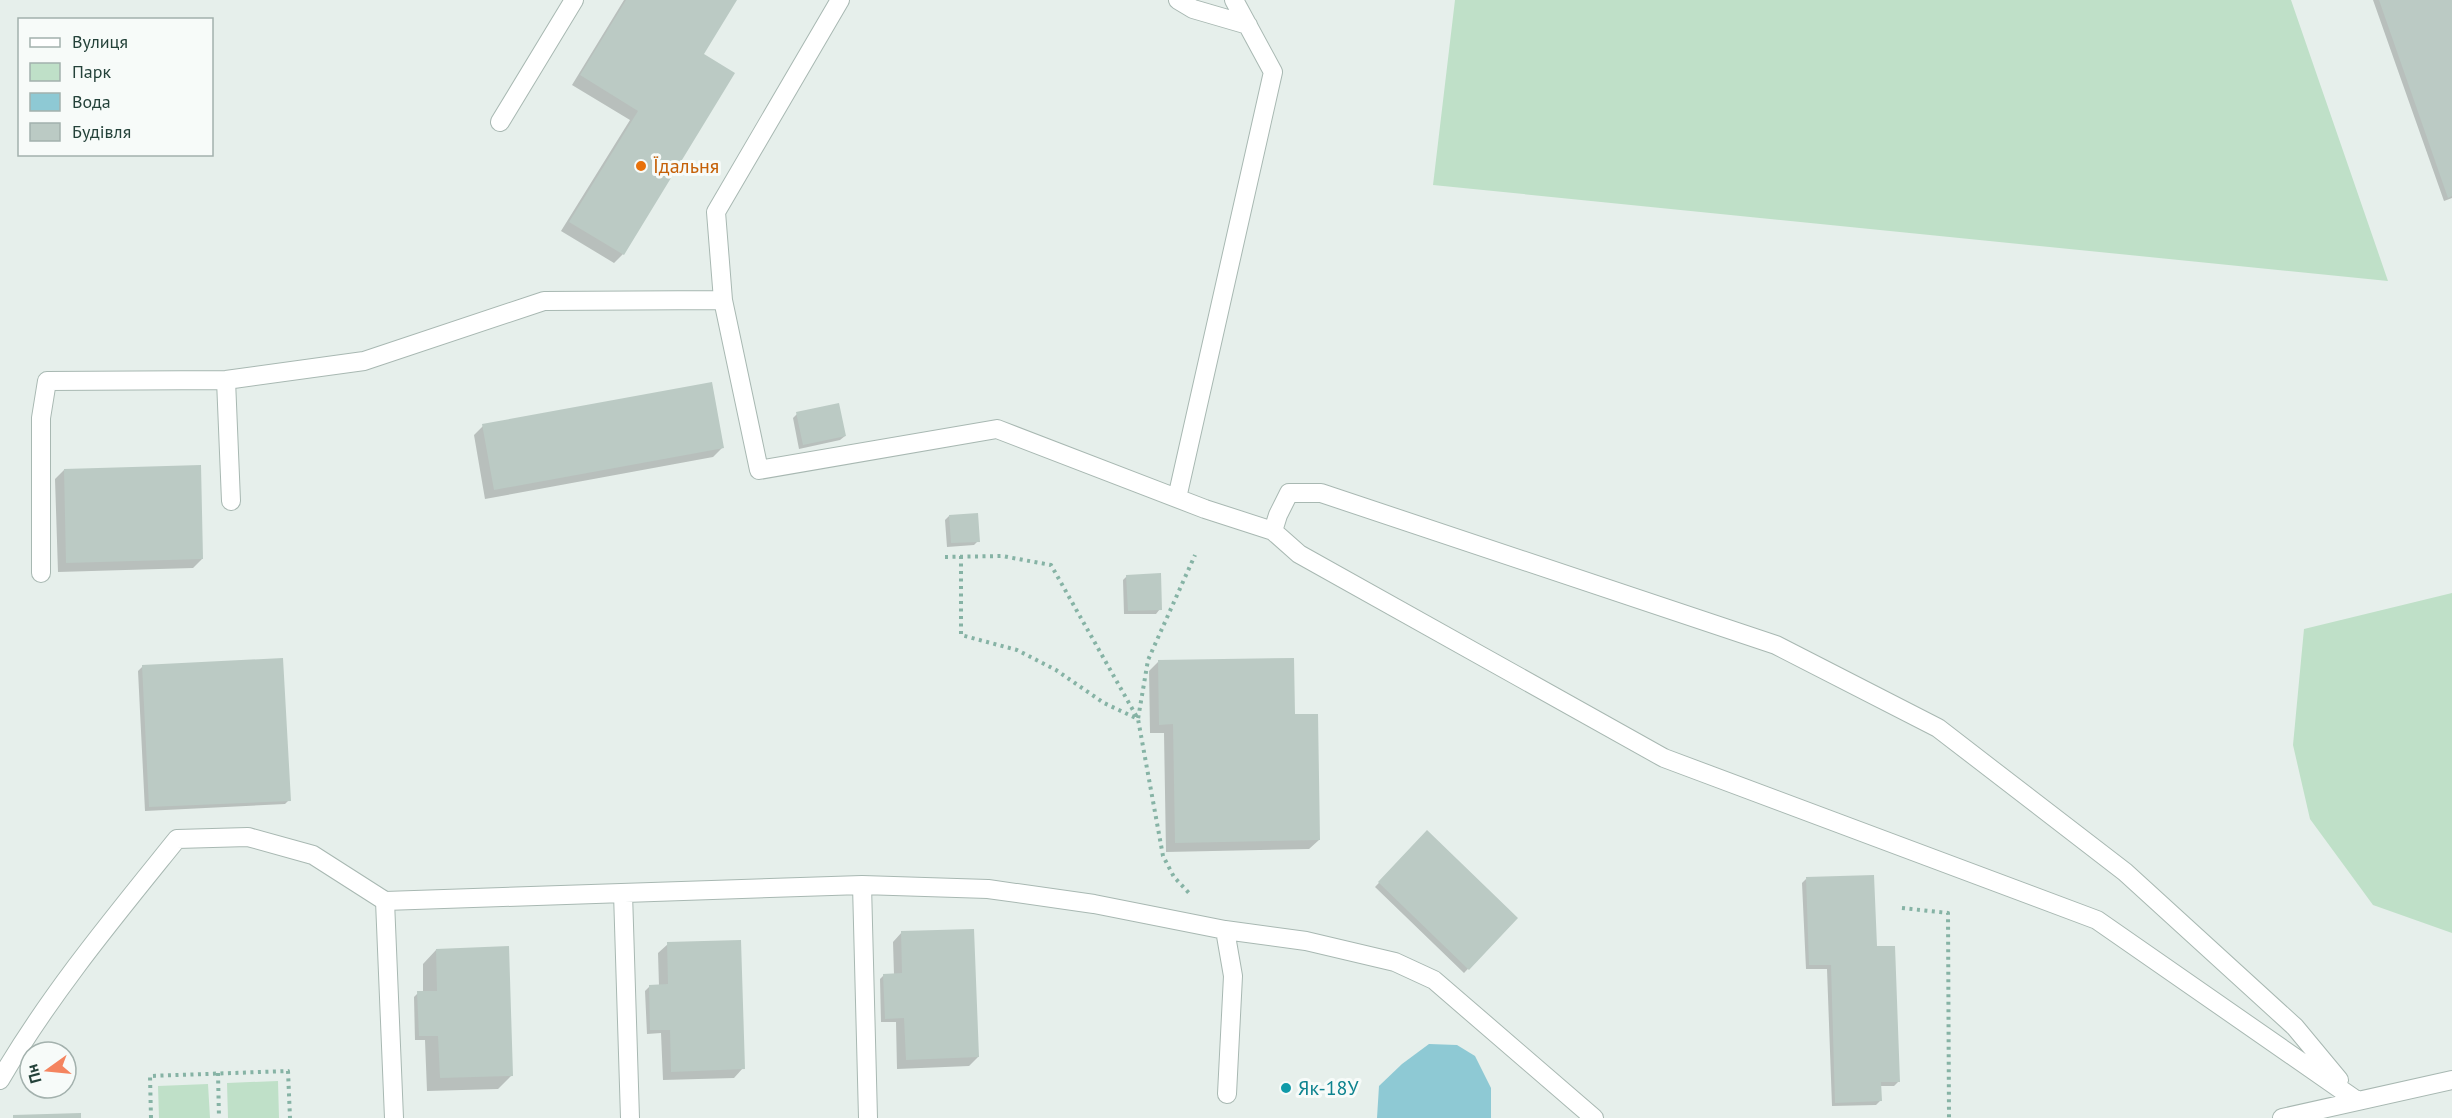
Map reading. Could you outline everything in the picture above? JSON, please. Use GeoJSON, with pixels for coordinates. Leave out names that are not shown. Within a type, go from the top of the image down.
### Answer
{"type":"FeatureCollection","features":[{"type":"Feature","properties":{"kind":"street"},"geometry":{"type":"LineString","coordinates":[[500,122],[574,0]]}},
{"type":"Feature","properties":{"kind":"street"},"geometry":{"type":"LineString","coordinates":[[840,0],[716,212],[723,300],[759,470],[997,429],[1177,498],[1273,531],[1299,554],[1664,758],[2097,920],[2356,1100]]}},
{"type":"Feature","properties":{"kind":"street"},"geometry":{"type":"LineString","coordinates":[[1178,0],[1193,9],[1248,25]]}},
{"type":"Feature","properties":{"kind":"street"},"geometry":{"type":"LineString","coordinates":[[1177,498],[1273,72],[1234,0]]}},
{"type":"Feature","properties":{"kind":"street"},"geometry":{"type":"LineString","coordinates":[[41,573],[41,418],[47,381],[226,380],[364,360],[544,302],[723,300]]}},
{"type":"Feature","properties":{"kind":"street"},"geometry":{"type":"LineString","coordinates":[[226,380],[231,501]]}},
{"type":"Feature","properties":{"kind":"street"},"geometry":{"type":"LineString","coordinates":[[1273,531],[1289,494],[1321,493],[1776,645],[1938,728],[2125,872],[2295,1027],[2356,1100]]}},
{"type":"Feature","properties":{"kind":"street"},"geometry":{"type":"LineString","coordinates":[[0,1080],[14,1056],[105,928],[177,838],[248,837],[313,855],[385,901],[862,885],[988,890],[1094,904],[1225,930],[1306,941],[1395,962],[1434,980],[1594,1118]]}},
{"type":"Feature","properties":{"kind":"street"},"geometry":{"type":"LineString","coordinates":[[862,885],[868,1118]]}},
{"type":"Feature","properties":{"kind":"street"},"geometry":{"type":"LineString","coordinates":[[623,893],[630,1118]]}},
{"type":"Feature","properties":{"kind":"street"},"geometry":{"type":"LineString","coordinates":[[385,901],[394,1118]]}},
{"type":"Feature","properties":{"kind":"street"},"geometry":{"type":"LineString","coordinates":[[1225,930],[1233,976],[1227,1094]]}},
{"type":"Feature","properties":{"kind":"street"},"geometry":{"type":"LineString","coordinates":[[2282,1118],[2452,1080]]}},
{"type":"Feature","properties":{"kind":"path"},"geometry":{"type":"LineString","coordinates":[[1138,719],[1148,660],[1195,555]]}},
{"type":"Feature","properties":{"kind":"path"},"geometry":{"type":"LineString","coordinates":[[961,556],[961,634],[1017,650],[1056,670],[1104,703],[1138,719]]}},
{"type":"Feature","properties":{"kind":"path"},"geometry":{"type":"LineString","coordinates":[[945,557],[1002,556],[1051,565],[1138,719],[1163,856],[1174,877],[1192,897]]}},
{"type":"Feature","properties":{"kind":"path"},"geometry":{"type":"LineString","coordinates":[[1902,908],[1948,913],[1949,1118]]}},
{"type":"Feature","properties":{"kind":"path"},"geometry":{"type":"LineString","coordinates":[[152,1118],[150,1076],[288,1071],[290,1118]]}},
{"type":"Feature","properties":{"kind":"path"},"geometry":{"type":"LineString","coordinates":[[218,1073],[219,1118]]}},
{"type":"Feature","properties":{"kind":"green space"},"geometry":{"type":"Polygon","coordinates":[[[1455,0],[2291,0],[2388,281],[1433,185],[1455,0]]]}},
{"type":"Feature","properties":{"kind":"green space"},"geometry":{"type":"Polygon","coordinates":[[[2452,593],[2452,933],[2373,905],[2310,819],[2293,745],[2304,629],[2452,593]]]}},
{"type":"Feature","properties":{"kind":"green space"},"geometry":{"type":"Polygon","coordinates":[[[278,1081],[279,1118],[228,1118],[227,1083],[278,1081]]]}},
{"type":"Feature","properties":{"kind":"green space"},"geometry":{"type":"Polygon","coordinates":[[[208,1084],[210,1118],[159,1118],[158,1086],[208,1084]]]}},
{"type":"Feature","properties":{"kind":"water"},"geometry":{"type":"Polygon","coordinates":[[[1429,1044],[1457,1045],[1475,1056],[1491,1088],[1491,1118],[1377,1118],[1379,1086],[1402,1064],[1429,1044]]]}},
{"type":"Feature","properties":{"kind":"building","name":"Їдальня"},"geometry":{"type":"Polygon","coordinates":[[[626,0],[737,0],[704,54],[735,73],[624,255],[569,222],[638,111],[580,75],[626,0]]]}},
{"type":"Feature","properties":{"kind":"building"},"geometry":{"type":"Polygon","coordinates":[[[2379,0],[2452,0],[2452,196],[2448,198],[2379,0]]]}},
{"type":"Feature","properties":{"kind":"building"},"geometry":{"type":"Polygon","coordinates":[[[712,382],[724,448],[494,490],[482,424],[712,382]]]}},
{"type":"Feature","properties":{"kind":"building"},"geometry":{"type":"Polygon","coordinates":[[[839,403],[846,436],[803,445],[796,412],[839,403]]]}},
{"type":"Feature","properties":{"kind":"building"},"geometry":{"type":"Polygon","coordinates":[[[201,465],[203,559],[66,563],[64,469],[201,465]]]}},
{"type":"Feature","properties":{"kind":"building"},"geometry":{"type":"Polygon","coordinates":[[[978,513],[980,542],[951,543],[949,515],[978,513]]]}},
{"type":"Feature","properties":{"kind":"building"},"geometry":{"type":"Polygon","coordinates":[[[1161,573],[1162,610],[1128,611],[1126,575],[1161,573]]]}},
{"type":"Feature","properties":{"kind":"building"},"geometry":{"type":"Polygon","coordinates":[[[283,658],[291,801],[149,807],[142,665],[283,658]]]}},
{"type":"Feature","properties":{"kind":"building"},"geometry":{"type":"Polygon","coordinates":[[[1294,658],[1295,714],[1318,714],[1320,840],[1175,843],[1173,724],[1159,725],[1158,660],[1294,658]]]}},
{"type":"Feature","properties":{"kind":"building"},"geometry":{"type":"Polygon","coordinates":[[[1427,830],[1518,918],[1469,970],[1378,882],[1427,830]]]}},
{"type":"Feature","properties":{"kind":"building"},"geometry":{"type":"Polygon","coordinates":[[[1874,875],[1877,946],[1895,946],[1900,1082],[1881,1082],[1882,1101],[1835,1103],[1831,965],[1809,965],[1806,877],[1874,875]]]}},
{"type":"Feature","properties":{"kind":"building"},"geometry":{"type":"Polygon","coordinates":[[[974,929],[979,1057],[906,1060],[904,1018],[885,1019],[883,974],[902,973],[901,931],[974,929]]]}},
{"type":"Feature","properties":{"kind":"building"},"geometry":{"type":"Polygon","coordinates":[[[741,940],[745,1069],[671,1072],[670,1030],[650,1030],[649,985],[668,984],[667,942],[741,940]]]}},
{"type":"Feature","properties":{"kind":"building"},"geometry":{"type":"Polygon","coordinates":[[[509,946],[513,1076],[440,1078],[438,1036],[419,1036],[417,991],[437,991],[436,949],[509,946]]]}},
{"type":"Feature","properties":{"kind":"building"},"geometry":{"type":"Polygon","coordinates":[[[81,1113],[81,1118],[13,1118],[13,1115],[81,1113]]]}},
{"type":"Feature","properties":{"kind":"place","name":"Їдальня"},"geometry":{"type":"Point","coordinates":[641,166]}},
{"type":"Feature","properties":{"kind":"place","name":"Як-18У"},"geometry":{"type":"Point","coordinates":[1286,1088]}}]}
